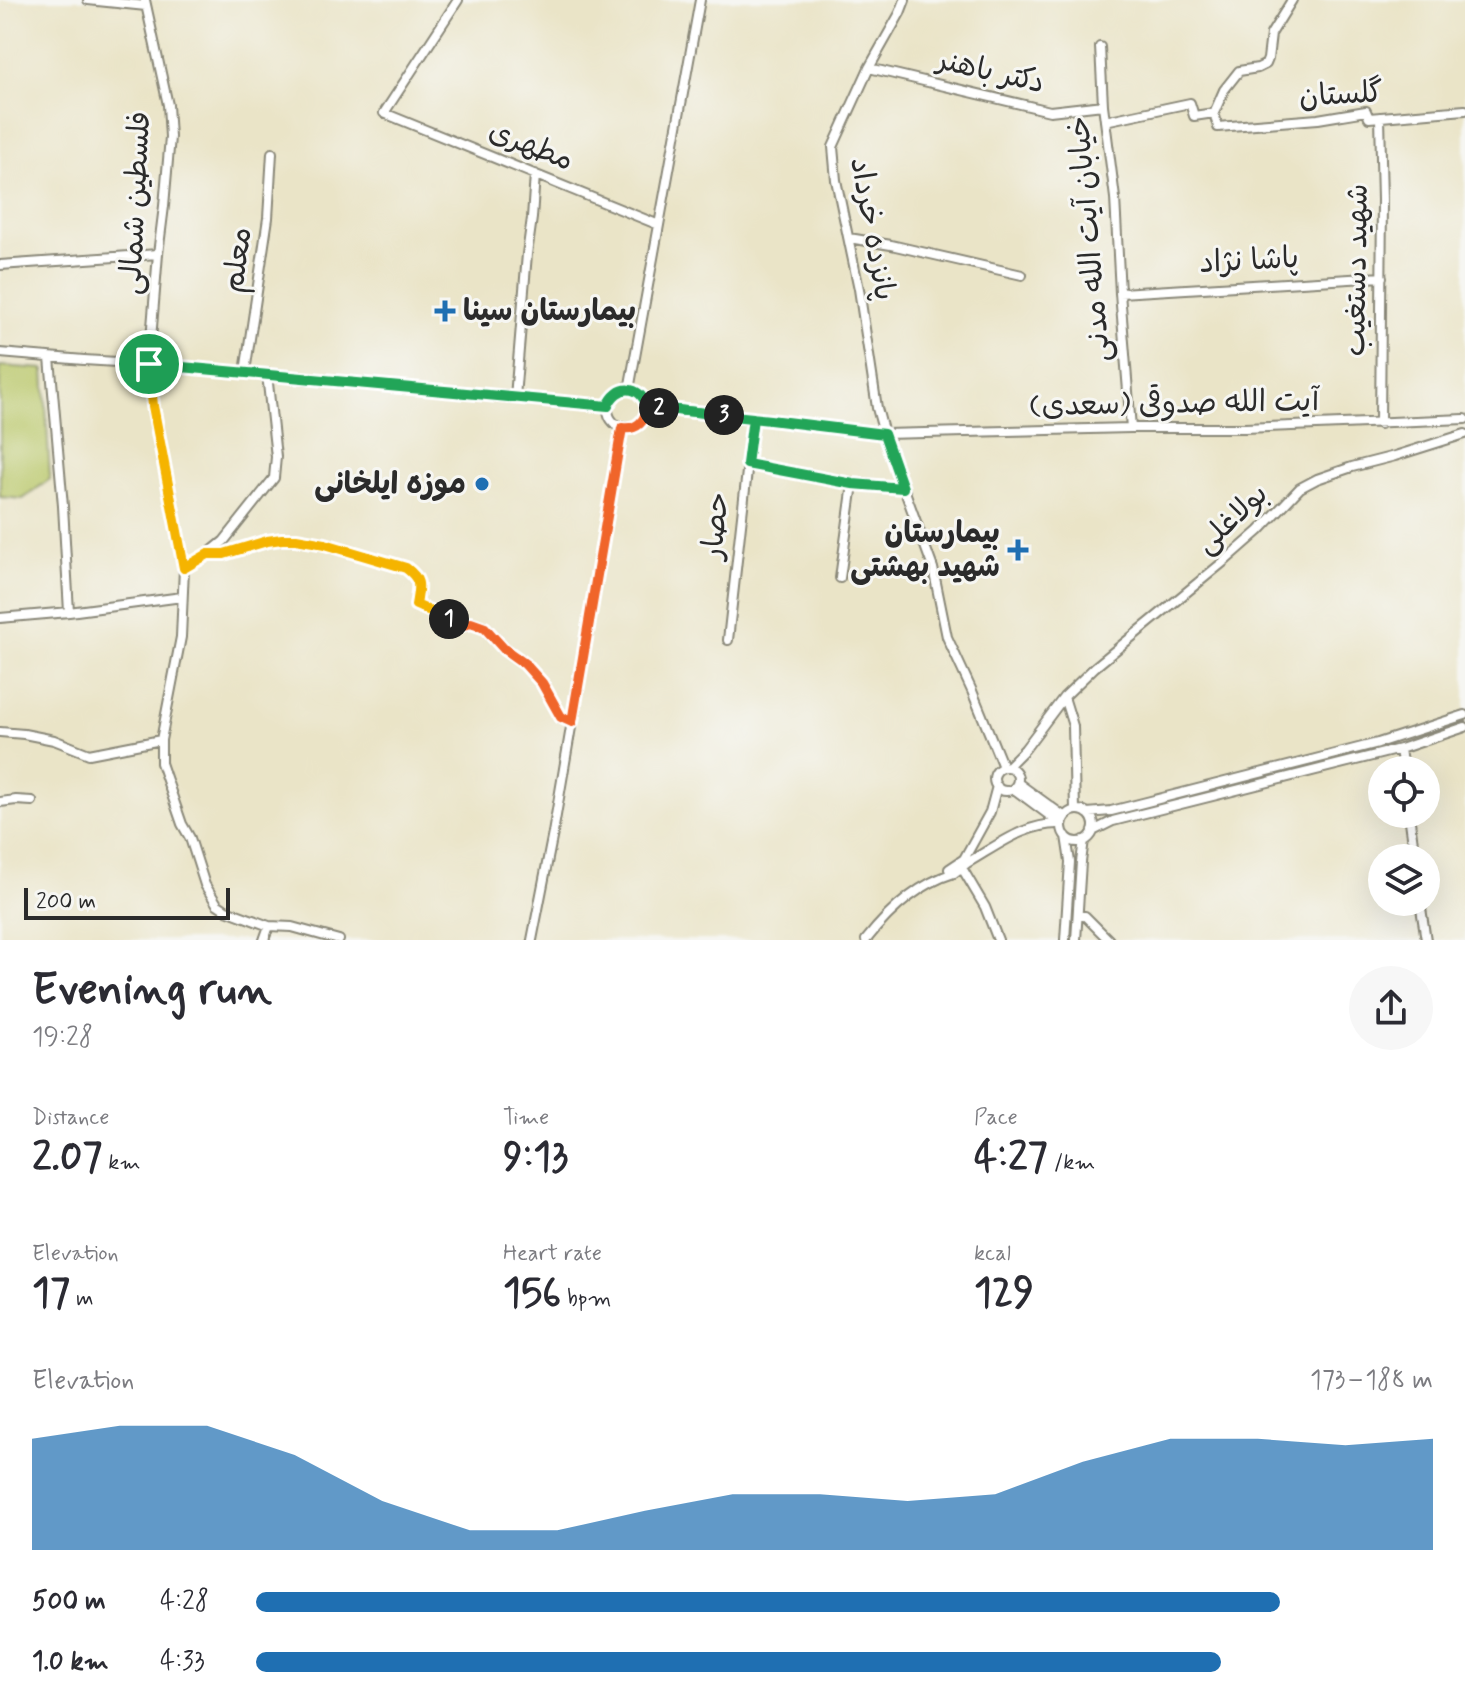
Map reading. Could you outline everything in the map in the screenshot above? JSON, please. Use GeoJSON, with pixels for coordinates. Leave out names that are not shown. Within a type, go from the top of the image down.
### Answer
{"type":"FeatureCollection","features":[{"type":"Feature","properties":{"kind":"street"},"geometry":{"type":"LineString","coordinates":[[88,0],[146,3]]}},
{"type":"Feature","properties":{"kind":"street","name":"مطهری"},"geometry":{"type":"LineString","coordinates":[[458,0],[384,113],[659,225]]}},
{"type":"Feature","properties":{"kind":"street"},"geometry":{"type":"LineString","coordinates":[[629,390],[700,0]]}},
{"type":"Feature","properties":{"kind":"street","name":"پانزده خرداد"},"geometry":{"type":"LineString","coordinates":[[905,0],[869,68],[833,147],[836,180],[884,434],[935,575],[947,637],[1005,767]]}},
{"type":"Feature","properties":{"kind":"street"},"geometry":{"type":"LineString","coordinates":[[1105,121],[1190,103],[1194,116],[1214,113],[1224,90],[1239,71],[1266,64],[1271,34],[1292,0]]}},
{"type":"Feature","properties":{"kind":"street","name":"فلسطین شمالی"},"geometry":{"type":"LineString","coordinates":[[146,3],[168,105],[170,137],[149,364],[153,406],[184,568],[181,637],[161,740],[161,763],[205,885],[217,904],[269,926],[292,927],[339,940]]}},
{"type":"Feature","properties":{"kind":"street","name":"خیابان آیت الله مدنی"},"geometry":{"type":"LineString","coordinates":[[1100,47],[1103,105],[1115,198],[1131,428]]}},
{"type":"Feature","properties":{"kind":"street","name":"دکتر باهنر"},"geometry":{"type":"LineString","coordinates":[[869,68],[1050,111],[1103,105]]}},
{"type":"Feature","properties":{"kind":"street","name":"گلستان"},"geometry":{"type":"LineString","coordinates":[[1214,113],[1218,127],[1318,119],[1366,111],[1369,118],[1465,110]]}},
{"type":"Feature","properties":{"kind":"street","name":"شهید دستغیب"},"geometry":{"type":"LineString","coordinates":[[1380,117],[1380,424]]}},
{"type":"Feature","properties":{"kind":"street","name":"معلم"},"geometry":{"type":"LineString","coordinates":[[245,372],[268,218],[272,153]]}},
{"type":"Feature","properties":{"kind":"street"},"geometry":{"type":"LineString","coordinates":[[515,397],[535,174]]}},
{"type":"Feature","properties":{"kind":"street"},"geometry":{"type":"LineString","coordinates":[[849,238],[1022,275]]}},
{"type":"Feature","properties":{"kind":"street"},"geometry":{"type":"LineString","coordinates":[[0,265],[158,254]]}},
{"type":"Feature","properties":{"kind":"street","name":"پاشا نژاد"},"geometry":{"type":"LineString","coordinates":[[1120,293],[1382,277]]}},
{"type":"Feature","properties":{"kind":"street"},"geometry":{"type":"LineString","coordinates":[[0,353],[608,406]]}},
{"type":"Feature","properties":{"kind":"street"},"geometry":{"type":"LineString","coordinates":[[50,358],[69,612]]}},
{"type":"Feature","properties":{"kind":"street"},"geometry":{"type":"LineString","coordinates":[[184,568],[224,541],[274,478],[276,457],[267,374]]}},
{"type":"Feature","properties":{"kind":"street"},"geometry":{"type":"LineString","coordinates":[[629,390],[643,397],[647,407],[639,425],[628,429],[617,426],[610,417],[608,406],[613,396],[629,390]]}},
{"type":"Feature","properties":{"kind":"street","name":"آیت الله صدوقی (سعدی)"},"geometry":{"type":"LineString","coordinates":[[647,407],[884,434],[1245,428],[1465,419]]}},
{"type":"Feature","properties":{"kind":"street","name":"حصار"},"geometry":{"type":"LineString","coordinates":[[728,640],[753,418]]}},
{"type":"Feature","properties":{"kind":"street"},"geometry":{"type":"LineString","coordinates":[[532,940],[622,428]]}},
{"type":"Feature","properties":{"kind":"street","name":"بولاغلی"},"geometry":{"type":"LineString","coordinates":[[1005,767],[1025,749],[1064,697],[1095,667],[1259,531],[1300,488],[1352,467],[1465,434]]}},
{"type":"Feature","properties":{"kind":"street"},"geometry":{"type":"LineString","coordinates":[[747,464],[853,484],[903,488]]}},
{"type":"Feature","properties":{"kind":"street"},"geometry":{"type":"LineString","coordinates":[[840,578],[853,484]]}},
{"type":"Feature","properties":{"kind":"street"},"geometry":{"type":"LineString","coordinates":[[208,554],[224,554],[267,541],[296,539],[325,544],[406,568],[416,575],[416,605],[462,625],[471,623],[485,628],[504,649],[525,664],[542,683],[561,717],[572,722]]}},
{"type":"Feature","properties":{"kind":"street"},"geometry":{"type":"LineString","coordinates":[[0,618],[182,597]]}},
{"type":"Feature","properties":{"kind":"street"},"geometry":{"type":"LineString","coordinates":[[1064,697],[1073,726],[1075,810]]}},
{"type":"Feature","properties":{"kind":"street"},"geometry":{"type":"LineString","coordinates":[[1075,810],[1087,813],[1111,811],[1364,746],[1465,715]]}},
{"type":"Feature","properties":{"kind":"street"},"geometry":{"type":"LineString","coordinates":[[1076,940],[1084,840],[1093,831],[1113,821],[1400,749],[1465,727]]}},
{"type":"Feature","properties":{"kind":"street"},"geometry":{"type":"LineString","coordinates":[[0,732],[54,740],[89,754],[161,740]]}},
{"type":"Feature","properties":{"kind":"street"},"geometry":{"type":"LineString","coordinates":[[1400,749],[1401,756]]}},
{"type":"Feature","properties":{"kind":"street"},"geometry":{"type":"LineString","coordinates":[[1005,767],[1017,772],[1016,786],[1003,791],[994,779],[997,771],[1005,767]]}},
{"type":"Feature","properties":{"kind":"street"},"geometry":{"type":"LineString","coordinates":[[959,867],[990,812],[997,786]]}},
{"type":"Feature","properties":{"kind":"street"},"geometry":{"type":"LineString","coordinates":[[1016,786],[1063,820],[1070,862],[1065,940]]}},
{"type":"Feature","properties":{"kind":"street"},"geometry":{"type":"LineString","coordinates":[[0,802],[32,801]]}},
{"type":"Feature","properties":{"kind":"street"},"geometry":{"type":"LineString","coordinates":[[866,940],[894,910],[924,886],[1031,827],[1063,820],[1075,810]]}},
{"type":"Feature","properties":{"kind":"street"},"geometry":{"type":"LineString","coordinates":[[1087,813],[1093,821],[1093,831]]}},
{"type":"Feature","properties":{"kind":"street"},"geometry":{"type":"LineString","coordinates":[[1066,836],[1074,841],[1084,840]]}},
{"type":"Feature","properties":{"kind":"street"},"geometry":{"type":"LineString","coordinates":[[959,867],[985,907],[998,940]]}},
{"type":"Feature","properties":{"kind":"street"},"geometry":{"type":"LineString","coordinates":[[1078,916],[1085,916],[1109,940]]}},
{"type":"Feature","properties":{"kind":"street"},"geometry":{"type":"LineString","coordinates":[[1422,916],[1426,940]]}},
{"type":"Feature","properties":{"kind":"street"},"geometry":{"type":"LineString","coordinates":[[264,940],[269,926]]}},
{"type":"Feature","properties":{"kind":"green space"},"geometry":{"type":"Polygon","coordinates":[[[0,366],[44,369],[50,479],[23,499],[0,497],[0,366]]]}},
{"type":"Feature","properties":{"kind":"place","name":"بیمارستان سینا"},"geometry":{"type":"Point","coordinates":[445,311]}},
{"type":"Feature","properties":{"kind":"place","name":"موزه ایلخانی"},"geometry":{"type":"Point","coordinates":[482,484]}},
{"type":"Feature","properties":{"kind":"place","name":"بیمارستان شهید بهشتی"},"geometry":{"type":"Point","coordinates":[1018,550]}},
{"type":"Feature","properties":{"kind":"route"},"geometry":{"type":"LineString","coordinates":[[149,364],[160,447],[184,568],[208,554],[224,554],[282,539],[325,544],[406,568],[416,575],[416,605],[462,625],[471,623],[485,628],[504,649],[525,664],[542,683],[561,717],[572,722],[622,428],[639,425],[644,420],[647,407],[753,418],[884,434],[903,488],[853,484],[747,464],[753,418],[737,416],[647,407],[643,397],[629,390],[618,392],[608,406],[149,364]]}}]}
